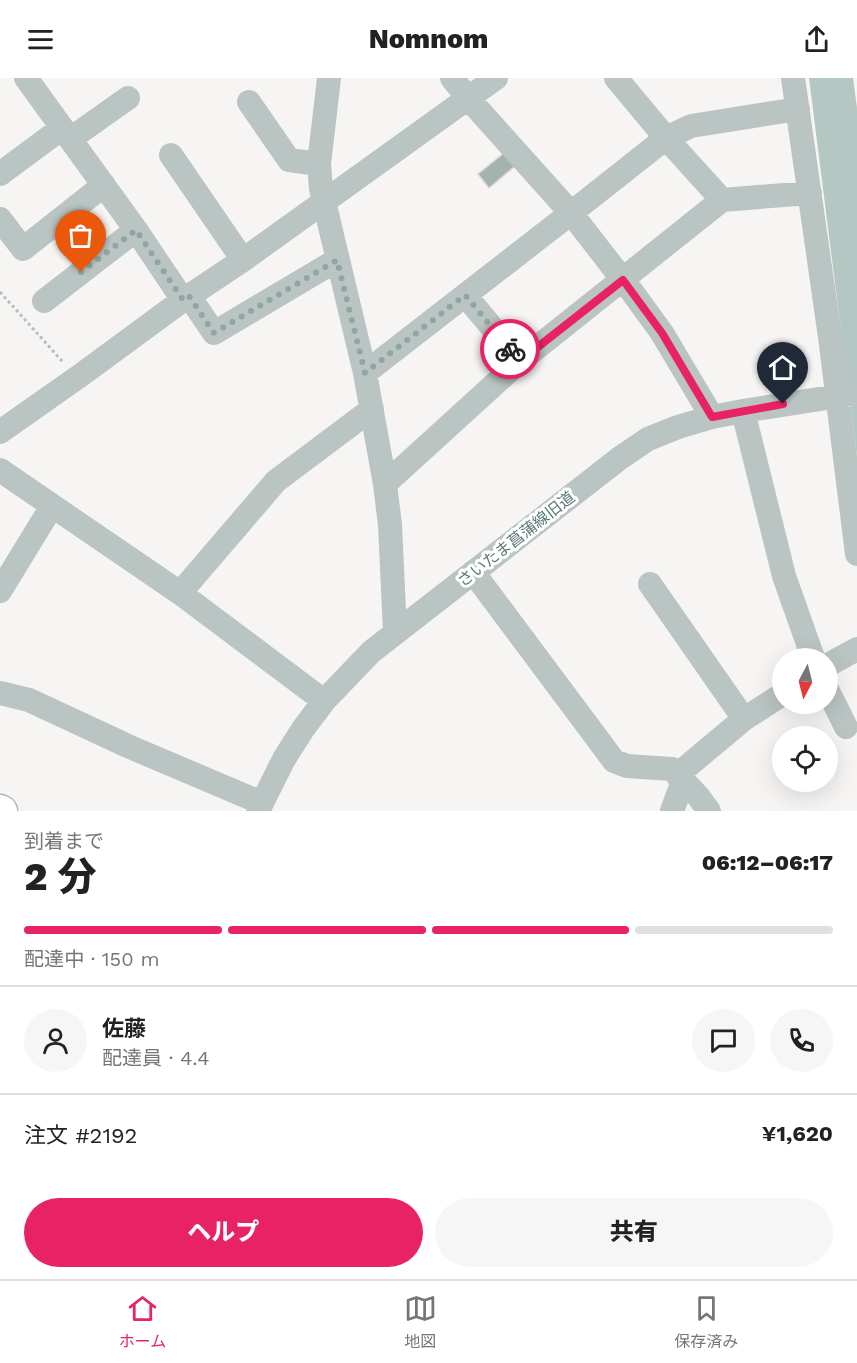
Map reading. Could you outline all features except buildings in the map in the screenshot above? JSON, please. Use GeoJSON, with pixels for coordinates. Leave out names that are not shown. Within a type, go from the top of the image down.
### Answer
{"type":"FeatureCollection","features":[{"type":"Feature","properties":{"kind":"street"},"geometry":{"type":"LineString","coordinates":[[26,78],[214,333],[337,260]]}},
{"type":"Feature","properties":{"kind":"street"},"geometry":{"type":"LineString","coordinates":[[330,78],[319,164],[321,189],[365,373],[386,484],[395,632]]}},
{"type":"Feature","properties":{"kind":"street"},"geometry":{"type":"LineString","coordinates":[[452,78],[571,213],[623,280],[662,333],[712,417]]}},
{"type":"Feature","properties":{"kind":"street"},"geometry":{"type":"LineString","coordinates":[[0,432],[496,78]]}},
{"type":"Feature","properties":{"kind":"street"},"geometry":{"type":"LineString","coordinates":[[616,78],[722,200]]}},
{"type":"Feature","properties":{"kind":"street"},"geometry":{"type":"LineString","coordinates":[[793,78],[830,337],[846,394],[857,554]]}},
{"type":"Feature","properties":{"kind":"street"},"geometry":{"type":"LineString","coordinates":[[0,174],[128,98]]}},
{"type":"Feature","properties":{"kind":"street"},"geometry":{"type":"LineString","coordinates":[[249,102],[289,160],[319,164]]}},
{"type":"Feature","properties":{"kind":"street"},"geometry":{"type":"LineString","coordinates":[[365,373],[666,138],[691,126],[798,109]]}},
{"type":"Feature","properties":{"kind":"street"},"geometry":{"type":"LineString","coordinates":[[171,154],[243,260]]}},
{"type":"Feature","properties":{"kind":"street"},"geometry":{"type":"LineString","coordinates":[[0,219],[23,249],[104,185]]}},
{"type":"Feature","properties":{"kind":"street"},"geometry":{"type":"LineString","coordinates":[[386,484],[520,361],[722,200],[810,194]]}},
{"type":"Feature","properties":{"kind":"street"},"geometry":{"type":"LineString","coordinates":[[44,301],[136,230]]}},
{"type":"Feature","properties":{"kind":"street"},"geometry":{"type":"LineString","coordinates":[[465,295],[520,361]]}},
{"type":"Feature","properties":{"kind":"street","name":"さいたま菖蒲線旧道"},"geometry":{"type":"LineString","coordinates":[[260,807],[284,759],[303,729],[324,701],[371,652],[620,458],[648,439],[712,417],[846,394]]}},
{"type":"Feature","properties":{"kind":"street"},"geometry":{"type":"LineString","coordinates":[[180,593],[276,481],[372,409]]}},
{"type":"Feature","properties":{"kind":"street"},"geometry":{"type":"LineString","coordinates":[[743,411],[784,576],[809,648]]}},
{"type":"Feature","properties":{"kind":"street"},"geometry":{"type":"LineString","coordinates":[[0,470],[180,593],[324,701]]}},
{"type":"Feature","properties":{"kind":"street"},"geometry":{"type":"LineString","coordinates":[[0,591],[52,506]]}},
{"type":"Feature","properties":{"kind":"street"},"geometry":{"type":"LineString","coordinates":[[473,572],[614,761],[627,766],[672,769],[709,811]]}},
{"type":"Feature","properties":{"kind":"street"},"geometry":{"type":"LineString","coordinates":[[650,584],[744,719]]}},
{"type":"Feature","properties":{"kind":"street"},"geometry":{"type":"LineString","coordinates":[[838,659],[857,649]]}},
{"type":"Feature","properties":{"kind":"street"},"geometry":{"type":"LineString","coordinates":[[0,693],[29,700],[260,807]]}},
{"type":"Feature","properties":{"kind":"street"},"geometry":{"type":"LineString","coordinates":[[672,811],[680,778],[744,719],[772,701]]}},
{"type":"Feature","properties":{"kind":"street"},"geometry":{"type":"LineString","coordinates":[[838,711],[846,727]]}},
{"type":"Feature","properties":{"kind":"path"},"geometry":{"type":"LineString","coordinates":[[0,292],[77,378]]}},
{"type":"Feature","properties":{"kind":"shaded area"},"geometry":{"type":"Polygon","coordinates":[[[809,78],[853,78],[857,108],[857,457],[809,78]]]}},
{"type":"Feature","properties":{"kind":"way so far"},"geometry":{"type":"LineString","coordinates":[[81,272],[136,230],[183,300],[189,296],[214,333],[337,260],[365,373],[465,295],[510,349]]}},
{"type":"Feature","properties":{"kind":"route"},"geometry":{"type":"LineString","coordinates":[[510,349],[520,361],[623,280],[662,333],[712,417],[783,404]]}}]}
